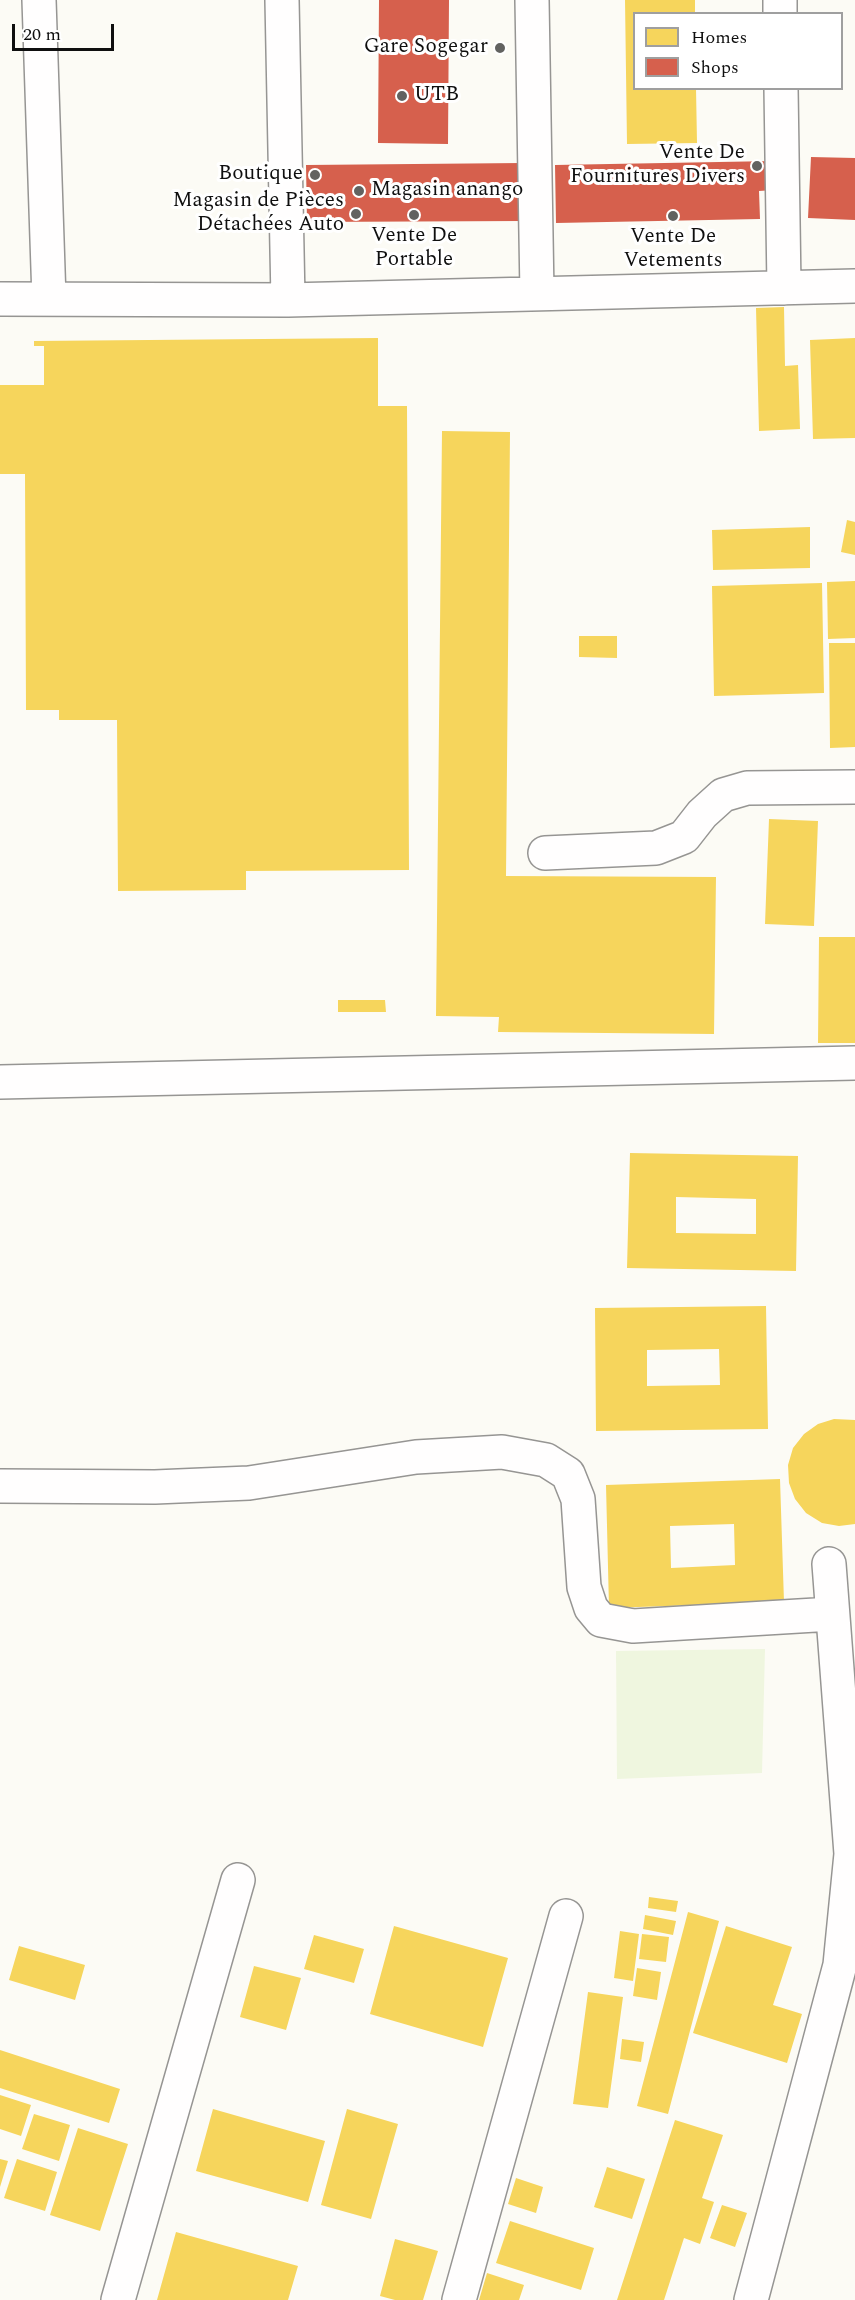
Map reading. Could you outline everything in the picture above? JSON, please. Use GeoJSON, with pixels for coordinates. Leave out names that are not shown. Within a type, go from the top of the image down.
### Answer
{"type":"FeatureCollection","features":[{"type":"Feature","properties":{"kind":"street"},"geometry":{"type":"LineString","coordinates":[[39,0],[49,299]]}},
{"type":"Feature","properties":{"kind":"street"},"geometry":{"type":"LineString","coordinates":[[282,0],[288,300]]}},
{"type":"Feature","properties":{"kind":"street"},"geometry":{"type":"LineString","coordinates":[[532,0],[537,294]]}},
{"type":"Feature","properties":{"kind":"street"},"geometry":{"type":"LineString","coordinates":[[781,90],[784,288]]}},
{"type":"Feature","properties":{"kind":"street"},"geometry":{"type":"LineString","coordinates":[[0,299],[288,300],[855,286]]}},
{"type":"Feature","properties":{"kind":"street"},"geometry":{"type":"LineString","coordinates":[[545,853],[656,848],[684,837],[702,814],[723,795],[747,788],[855,787]]}},
{"type":"Feature","properties":{"kind":"street"},"geometry":{"type":"LineString","coordinates":[[0,1082],[855,1063]]}},
{"type":"Feature","properties":{"kind":"street"},"geometry":{"type":"LineString","coordinates":[[0,1486],[155,1487],[249,1483],[416,1457],[502,1452],[546,1460],[568,1474],[578,1499],[584,1587],[591,1608],[601,1620],[633,1626],[832,1614]]}},
{"type":"Feature","properties":{"kind":"street"},"geometry":{"type":"LineString","coordinates":[[751,2300],[840,1965],[851,1836],[846,1666],[832,1614],[829,1564]]}},
{"type":"Feature","properties":{"kind":"street"},"geometry":{"type":"LineString","coordinates":[[118,2300],[238,1880]]}},
{"type":"Feature","properties":{"kind":"street"},"geometry":{"type":"LineString","coordinates":[[459,2300],[566,1916]]}},
{"type":"Feature","properties":{"kind":"green space"},"geometry":{"type":"Polygon","coordinates":[[[765,1649],[762,1773],[617,1779],[616,1651],[765,1649]]]}},
{"type":"Feature","properties":{"kind":"building: Homes"},"geometry":{"type":"Polygon","coordinates":[[[625,0],[695,0],[695,12],[633,12],[633,90],[696,90],[697,143],[627,144],[625,0]]]}},
{"type":"Feature","properties":{"kind":"building: Homes"},"geometry":{"type":"Polygon","coordinates":[[[784,307],[785,366],[798,365],[800,429],[759,431],[756,308],[784,307]]]}},
{"type":"Feature","properties":{"kind":"building: Homes"},"geometry":{"type":"Polygon","coordinates":[[[378,338],[378,406],[407,406],[409,870],[246,871],[246,890],[118,891],[117,720],[59,720],[59,710],[26,710],[25,474],[0,474],[0,385],[44,385],[44,346],[34,346],[34,341],[378,338]]]}},
{"type":"Feature","properties":{"kind":"building: Homes"},"geometry":{"type":"Polygon","coordinates":[[[855,338],[855,438],[813,439],[810,340],[855,338]]]}},
{"type":"Feature","properties":{"kind":"building: Homes"},"geometry":{"type":"Polygon","coordinates":[[[442,431],[510,432],[506,876],[716,877],[714,1034],[498,1032],[499,1017],[436,1016],[442,431]]]}},
{"type":"Feature","properties":{"kind":"building: Homes"},"geometry":{"type":"Polygon","coordinates":[[[847,520],[855,522],[855,555],[841,552],[847,520]]]}},
{"type":"Feature","properties":{"kind":"building: Homes"},"geometry":{"type":"Polygon","coordinates":[[[810,527],[810,568],[713,570],[712,530],[810,527]]]}},
{"type":"Feature","properties":{"kind":"building: Homes"},"geometry":{"type":"Polygon","coordinates":[[[855,581],[855,638],[828,639],[827,582],[855,581]]]}},
{"type":"Feature","properties":{"kind":"building: Homes"},"geometry":{"type":"Polygon","coordinates":[[[822,583],[824,693],[714,696],[712,586],[822,583]]]}},
{"type":"Feature","properties":{"kind":"building: Homes"},"geometry":{"type":"Polygon","coordinates":[[[579,636],[617,636],[617,658],[579,657],[579,636]]]}},
{"type":"Feature","properties":{"kind":"building: Homes"},"geometry":{"type":"Polygon","coordinates":[[[829,643],[855,643],[855,747],[830,748],[829,643]]]}},
{"type":"Feature","properties":{"kind":"building: Homes"},"geometry":{"type":"Polygon","coordinates":[[[769,819],[818,821],[814,926],[765,924],[769,819]]]}},
{"type":"Feature","properties":{"kind":"building: Homes"},"geometry":{"type":"Polygon","coordinates":[[[819,937],[855,937],[855,1043],[818,1043],[819,937]]]}},
{"type":"Feature","properties":{"kind":"building: Homes"},"geometry":{"type":"Polygon","coordinates":[[[338,1000],[385,1000],[386,1012],[338,1012],[338,1000]]]}},
{"type":"Feature","properties":{"kind":"building: Homes"},"geometry":{"type":"Polygon","coordinates":[[[630,1153],[798,1156],[796,1271],[627,1268],[630,1153]],[[676,1197],[676,1233],[756,1234],[756,1199],[676,1197]]]}},
{"type":"Feature","properties":{"kind":"building: Homes"},"geometry":{"type":"Polygon","coordinates":[[[766,1306],[768,1429],[596,1431],[595,1308],[766,1306]],[[719,1349],[647,1350],[647,1386],[720,1385],[719,1349]]]}},
{"type":"Feature","properties":{"kind":"building: Homes"},"geometry":{"type":"Polygon","coordinates":[[[834,1419],[855,1420],[855,1524],[839,1526],[822,1523],[806,1513],[795,1499],[789,1483],[788,1465],[793,1448],[804,1434],[818,1424],[834,1419]]]}},
{"type":"Feature","properties":{"kind":"building: Homes"},"geometry":{"type":"Polygon","coordinates":[[[780,1479],[784,1602],[609,1608],[606,1485],[780,1479]],[[734,1524],[670,1526],[671,1568],[735,1565],[734,1524]]]}},
{"type":"Feature","properties":{"kind":"building: Homes"},"geometry":{"type":"Polygon","coordinates":[[[649,1897],[678,1901],[676,1912],[648,1908],[649,1897]]]}},
{"type":"Feature","properties":{"kind":"building: Homes"},"geometry":{"type":"Polygon","coordinates":[[[688,1912],[719,1921],[668,2114],[637,2106],[688,1912]]]}},
{"type":"Feature","properties":{"kind":"building: Homes"},"geometry":{"type":"Polygon","coordinates":[[[645,1915],[676,1921],[673,1935],[643,1929],[645,1915]]]}},
{"type":"Feature","properties":{"kind":"building: Homes"},"geometry":{"type":"Polygon","coordinates":[[[394,1926],[508,1958],[483,2047],[370,2014],[394,1926]]]}},
{"type":"Feature","properties":{"kind":"building: Homes"},"geometry":{"type":"Polygon","coordinates":[[[726,1926],[792,1947],[773,2005],[802,2014],[787,2063],[693,2033],[726,1926]]]}},
{"type":"Feature","properties":{"kind":"building: Homes"},"geometry":{"type":"Polygon","coordinates":[[[620,1931],[639,1934],[633,1981],[614,1978],[620,1931]]]}},
{"type":"Feature","properties":{"kind":"building: Homes"},"geometry":{"type":"Polygon","coordinates":[[[642,1934],[669,1937],[666,1962],[639,1959],[642,1934]]]}},
{"type":"Feature","properties":{"kind":"building: Homes"},"geometry":{"type":"Polygon","coordinates":[[[314,1935],[364,1949],[354,1983],[304,1969],[314,1935]]]}},
{"type":"Feature","properties":{"kind":"building: Homes"},"geometry":{"type":"Polygon","coordinates":[[[19,1946],[85,1965],[75,2000],[9,1980],[19,1946]]]}},
{"type":"Feature","properties":{"kind":"building: Homes"},"geometry":{"type":"Polygon","coordinates":[[[254,1966],[301,1978],[286,2030],[240,2017],[254,1966]]]}},
{"type":"Feature","properties":{"kind":"building: Homes"},"geometry":{"type":"Polygon","coordinates":[[[637,1968],[661,1972],[657,2000],[633,1996],[637,1968]]]}},
{"type":"Feature","properties":{"kind":"building: Homes"},"geometry":{"type":"Polygon","coordinates":[[[588,1992],[623,1997],[608,2108],[573,2104],[588,1992]]]}},
{"type":"Feature","properties":{"kind":"building: Homes"},"geometry":{"type":"Polygon","coordinates":[[[622,2039],[644,2042],[641,2062],[620,2059],[622,2039]]]}},
{"type":"Feature","properties":{"kind":"building: Homes"},"geometry":{"type":"Polygon","coordinates":[[[0,2050],[120,2089],[109,2123],[0,2088],[0,2050]]]}},
{"type":"Feature","properties":{"kind":"building: Homes"},"geometry":{"type":"Polygon","coordinates":[[[0,2095],[31,2105],[21,2136],[0,2129],[0,2095]]]}},
{"type":"Feature","properties":{"kind":"building: Homes"},"geometry":{"type":"Polygon","coordinates":[[[213,2109],[325,2141],[308,2202],[196,2171],[213,2109]]]}},
{"type":"Feature","properties":{"kind":"building: Homes"},"geometry":{"type":"Polygon","coordinates":[[[347,2109],[398,2124],[371,2219],[321,2205],[347,2109]]]}},
{"type":"Feature","properties":{"kind":"building: Homes"},"geometry":{"type":"Polygon","coordinates":[[[34,2114],[70,2125],[59,2161],[22,2149],[34,2114]]]}},
{"type":"Feature","properties":{"kind":"building: Homes"},"geometry":{"type":"Polygon","coordinates":[[[675,2120],[723,2135],[702,2198],[714,2202],[700,2244],[684,2238],[664,2300],[617,2300],[675,2120]]]}},
{"type":"Feature","properties":{"kind":"building: Homes"},"geometry":{"type":"Polygon","coordinates":[[[78,2128],[128,2144],[100,2231],[50,2215],[78,2128]]]}},
{"type":"Feature","properties":{"kind":"building: Homes"},"geometry":{"type":"Polygon","coordinates":[[[0,2159],[8,2161],[0,2187],[0,2159]]]}},
{"type":"Feature","properties":{"kind":"building: Homes"},"geometry":{"type":"Polygon","coordinates":[[[17,2159],[57,2172],[45,2211],[4,2198],[17,2159]]]}},
{"type":"Feature","properties":{"kind":"building: Homes"},"geometry":{"type":"Polygon","coordinates":[[[607,2167],[645,2179],[632,2219],[594,2207],[607,2167]]]}},
{"type":"Feature","properties":{"kind":"building: Homes"},"geometry":{"type":"Polygon","coordinates":[[[516,2178],[543,2187],[536,2213],[508,2204],[516,2178]]]}},
{"type":"Feature","properties":{"kind":"building: Homes"},"geometry":{"type":"Polygon","coordinates":[[[722,2205],[747,2213],[735,2247],[710,2238],[722,2205]]]}},
{"type":"Feature","properties":{"kind":"building: Homes"},"geometry":{"type":"Polygon","coordinates":[[[510,2221],[594,2248],[581,2290],[496,2263],[510,2221]]]}},
{"type":"Feature","properties":{"kind":"building: Homes"},"geometry":{"type":"Polygon","coordinates":[[[176,2232],[298,2266],[288,2300],[157,2300],[176,2232]]]}},
{"type":"Feature","properties":{"kind":"building: Homes"},"geometry":{"type":"Polygon","coordinates":[[[395,2239],[438,2251],[423,2300],[395,2300],[380,2296],[395,2239]]]}},
{"type":"Feature","properties":{"kind":"building: Homes"},"geometry":{"type":"Polygon","coordinates":[[[487,2273],[524,2285],[519,2300],[479,2300],[487,2273]]]}},
{"type":"Feature","properties":{"kind":"building: Shops"},"geometry":{"type":"Polygon","coordinates":[[[379,0],[449,0],[448,144],[378,143],[379,0]]]}},
{"type":"Feature","properties":{"kind":"building: Shops"},"geometry":{"type":"Polygon","coordinates":[[[811,157],[855,158],[855,220],[808,218],[811,157]]]}},
{"type":"Feature","properties":{"kind":"building: Shops"},"geometry":{"type":"Polygon","coordinates":[[[774,161],[774,190],[759,191],[760,219],[556,223],[555,165],[774,161]]]}},
{"type":"Feature","properties":{"kind":"building: Shops"},"geometry":{"type":"Polygon","coordinates":[[[522,163],[522,221],[307,222],[306,165],[522,163]]]}},
{"type":"Feature","properties":{"kind":"place","name":"Gare Sogegar"},"geometry":{"type":"Point","coordinates":[500,48]}},
{"type":"Feature","properties":{"kind":"place","name":"UTB"},"geometry":{"type":"Point","coordinates":[402,96]}},
{"type":"Feature","properties":{"kind":"place","name":"Vente De Fournitures Divers"},"geometry":{"type":"Point","coordinates":[757,166]}},
{"type":"Feature","properties":{"kind":"place","name":"Boutique"},"geometry":{"type":"Point","coordinates":[315,175]}},
{"type":"Feature","properties":{"kind":"place","name":"Magasin anango"},"geometry":{"type":"Point","coordinates":[359,191]}},
{"type":"Feature","properties":{"kind":"place","name":"Magasin de Pièces Détachées Auto"},"geometry":{"type":"Point","coordinates":[356,214]}},
{"type":"Feature","properties":{"kind":"place","name":"Vente De Portable"},"geometry":{"type":"Point","coordinates":[414,215]}},
{"type":"Feature","properties":{"kind":"place","name":"Vente De Vetements"},"geometry":{"type":"Point","coordinates":[673,216]}}]}
